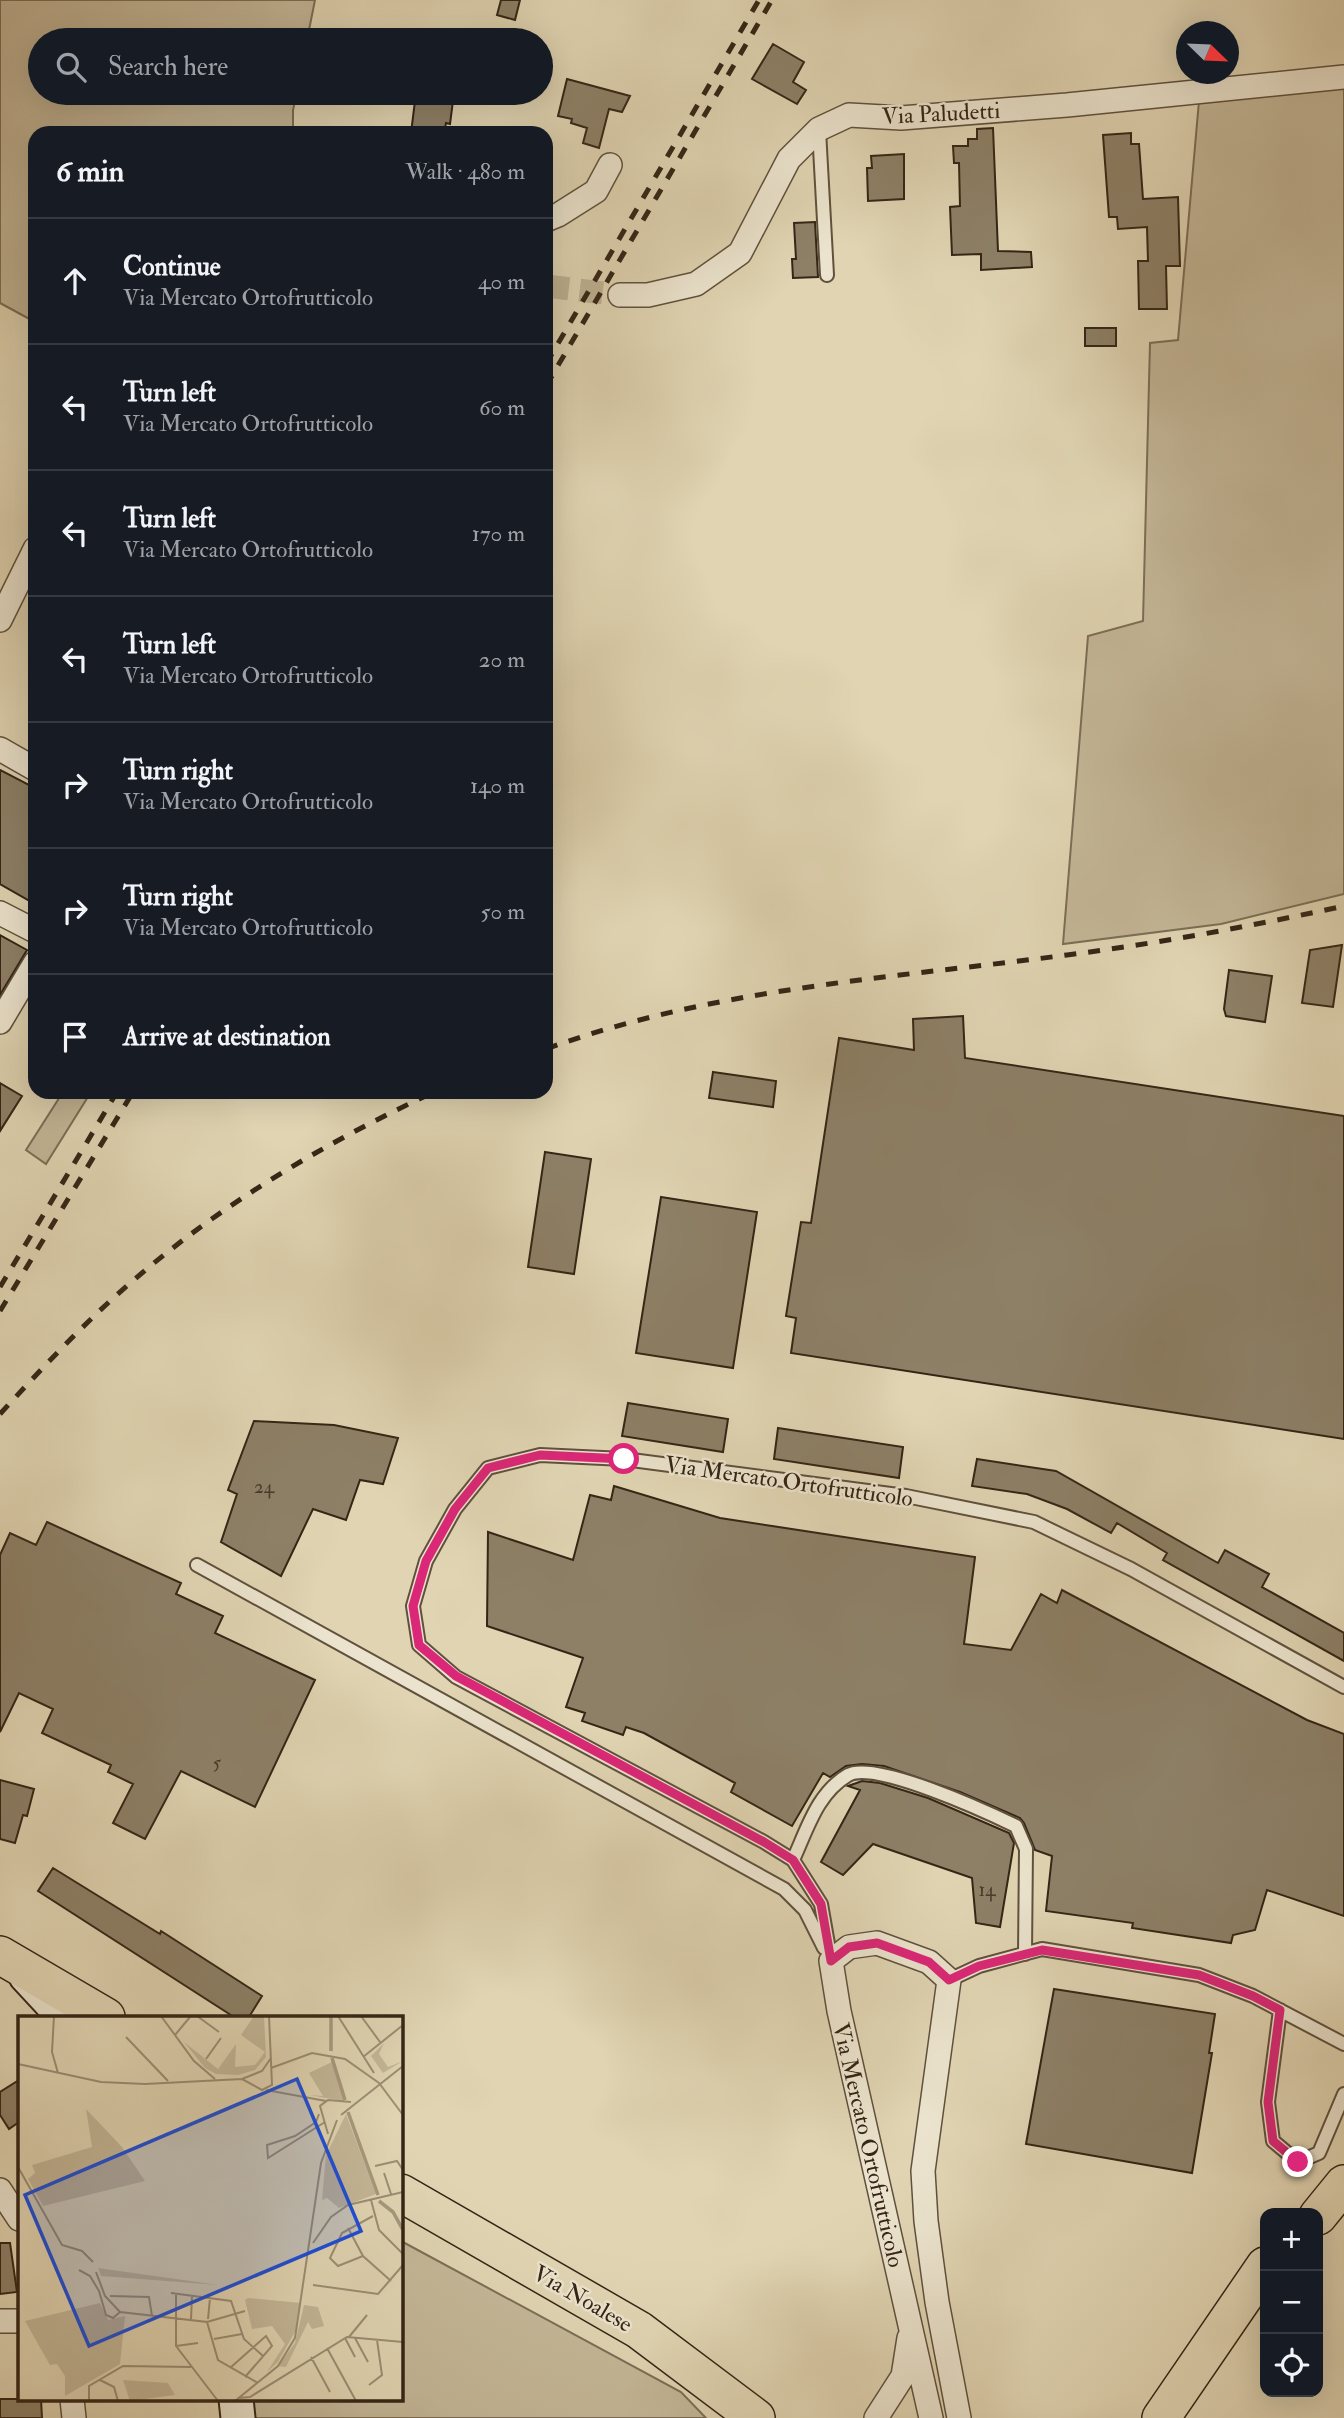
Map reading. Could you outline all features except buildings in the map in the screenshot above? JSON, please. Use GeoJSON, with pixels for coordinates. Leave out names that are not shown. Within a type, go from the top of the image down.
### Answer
{"type":"FeatureCollection","features":[{"type":"Feature","properties":{"kind":"main road"},"geometry":{"type":"LineString","coordinates":[[9,1961],[63,2016]]}},
{"type":"Feature","properties":{"kind":"main road"},"geometry":{"type":"LineString","coordinates":[[9,1961],[104,2016]]}},
{"type":"Feature","properties":{"kind":"main road"},"geometry":{"type":"LineString","coordinates":[[1323,2210],[1344,2184]]}},
{"type":"Feature","properties":{"kind":"main road","name":"Via Noalese"},"geometry":{"type":"LineString","coordinates":[[402,2194],[639,2330],[757,2418]]}},
{"type":"Feature","properties":{"kind":"main road"},"geometry":{"type":"LineString","coordinates":[[1323,2224],[1344,2221]]}},
{"type":"Feature","properties":{"kind":"main road"},"geometry":{"type":"LineString","coordinates":[[1161,2418],[1262,2271]]}},
{"type":"Feature","properties":{"kind":"main road"},"geometry":{"type":"LineString","coordinates":[[236,2400],[238,2418]]}},
{"type":"Feature","properties":{"kind":"street","name":"Via Paludetti"},"geometry":{"type":"LineString","coordinates":[[620,295],[648,295],[696,284],[740,253],[789,159],[820,129],[849,115],[901,118],[1067,105],[1344,77]]}},
{"type":"Feature","properties":{"kind":"street"},"geometry":{"type":"LineString","coordinates":[[553,216],[596,191],[610,165]]}},
{"type":"Feature","properties":{"kind":"street"},"geometry":{"type":"LineString","coordinates":[[0,620],[28,575]]}},
{"type":"Feature","properties":{"kind":"street"},"geometry":{"type":"LineString","coordinates":[[0,749],[28,765]]}},
{"type":"Feature","properties":{"kind":"street"},"geometry":{"type":"LineString","coordinates":[[0,913],[28,928]]}},
{"type":"Feature","properties":{"kind":"street"},"geometry":{"type":"LineString","coordinates":[[0,1022],[28,975]]}},
{"type":"Feature","properties":{"kind":"street"},"geometry":{"type":"LineString","coordinates":[[831,1961],[849,1947],[877,1943],[929,1962],[949,1980]]}},
{"type":"Feature","properties":{"kind":"street","name":"Via Mercato Ortofrutticolo"},"geometry":{"type":"LineString","coordinates":[[831,1961],[842,2024],[931,2418]]}},
{"type":"Feature","properties":{"kind":"street","name":"Via Mercato Ortofrutticolo"},"geometry":{"type":"LineString","coordinates":[[949,1980],[923,2171],[926,2221],[937,2302],[959,2418]]}},
{"type":"Feature","properties":{"kind":"street"},"geometry":{"type":"LineString","coordinates":[[0,2190],[18,2217]]}},
{"type":"Feature","properties":{"kind":"street"},"geometry":{"type":"LineString","coordinates":[[0,2320],[18,2321]]}},
{"type":"Feature","properties":{"kind":"street","name":"Via Mercato Ortofrutticolo"},"geometry":{"type":"LineString","coordinates":[[876,2418],[903,2376],[911,2328]]}},
{"type":"Feature","properties":{"kind":"street"},"geometry":{"type":"LineString","coordinates":[[72,2400],[74,2418]]}},
{"type":"Feature","properties":{"kind":"lane"},"geometry":{"type":"LineString","coordinates":[[820,129],[827,275]]}},
{"type":"Feature","properties":{"kind":"lane","name":"Via Mercato Ortofrutticolo"},"geometry":{"type":"LineString","coordinates":[[831,1961],[821,1904],[793,1860],[456,1676],[419,1645],[413,1606],[426,1561],[455,1509],[488,1468],[540,1455],[624,1459],[906,1496],[1034,1522],[1131,1569],[1344,1687]]}},
{"type":"Feature","properties":{"kind":"lane"},"geometry":{"type":"LineString","coordinates":[[197,1565],[784,1889],[805,1910],[831,1961]]}},
{"type":"Feature","properties":{"kind":"lane"},"geometry":{"type":"LineString","coordinates":[[793,1860],[821,1798],[849,1774],[876,1772],[968,1804],[1016,1826],[1026,1849],[1025,1954]]}},
{"type":"Feature","properties":{"kind":"lane"},"geometry":{"type":"LineString","coordinates":[[949,1980],[979,1966],[1042,1950],[1199,1975],[1253,1996],[1344,2044]]}},
{"type":"Feature","properties":{"kind":"lane"},"geometry":{"type":"LineString","coordinates":[[1280,2010],[1268,2102],[1273,2141],[1298,2162],[1319,2153],[1344,2094]]}},
{"type":"Feature","properties":{"kind":"shaded area"},"geometry":{"type":"Polygon","coordinates":[[[0,0],[315,0],[309,28],[28,28],[28,105],[294,105],[293,126],[28,126],[28,318],[0,303],[0,0]]]}},
{"type":"Feature","properties":{"kind":"shaded area"},"geometry":{"type":"Polygon","coordinates":[[[1344,87],[1344,894],[1221,924],[1063,944],[1088,636],[1143,621],[1150,343],[1178,340],[1199,101],[1344,87]]]}},
{"type":"Feature","properties":{"kind":"shaded area"},"geometry":{"type":"Polygon","coordinates":[[[59,1099],[87,1099],[46,1164],[26,1150],[59,1099]]]}},
{"type":"Feature","properties":{"kind":"shaded area"},"geometry":{"type":"Polygon","coordinates":[[[402,2242],[681,2392],[706,2418],[250,2418],[249,2400],[402,2400],[402,2242]]]}},
{"type":"Feature","properties":{"kind":"tunnel"},"geometry":{"type":"LineString","coordinates":[[553,287],[620,295]]}},
{"type":"Feature","properties":{"kind":"railway"},"geometry":{"type":"LineString","coordinates":[[553,352],[759,0]]}},
{"type":"Feature","properties":{"kind":"railway"},"geometry":{"type":"LineString","coordinates":[[553,374],[772,0]]}},
{"type":"Feature","properties":{"kind":"railway"},"geometry":{"type":"LineString","coordinates":[[553,1047],[609,1028],[738,999],[869,979],[1137,945],[1344,906]]}},
{"type":"Feature","properties":{"kind":"railway"},"geometry":{"type":"LineString","coordinates":[[0,1287],[113,1099]]}},
{"type":"Feature","properties":{"kind":"railway"},"geometry":{"type":"LineString","coordinates":[[0,1311],[129,1099]]}},
{"type":"Feature","properties":{"kind":"railway"},"geometry":{"type":"LineString","coordinates":[[0,1414],[94,1316],[183,1240],[304,1159],[419,1099]]}},
{"type":"Feature","properties":{"kind":"route"},"geometry":{"type":"LineString","coordinates":[[624,1459],[540,1455],[488,1468],[455,1509],[426,1561],[413,1606],[419,1645],[456,1676],[793,1860],[821,1904],[831,1961],[849,1947],[877,1943],[929,1962],[949,1980],[979,1966],[1042,1950],[1199,1975],[1253,1996],[1280,2010],[1268,2102],[1273,2141],[1298,2162]]}}]}
